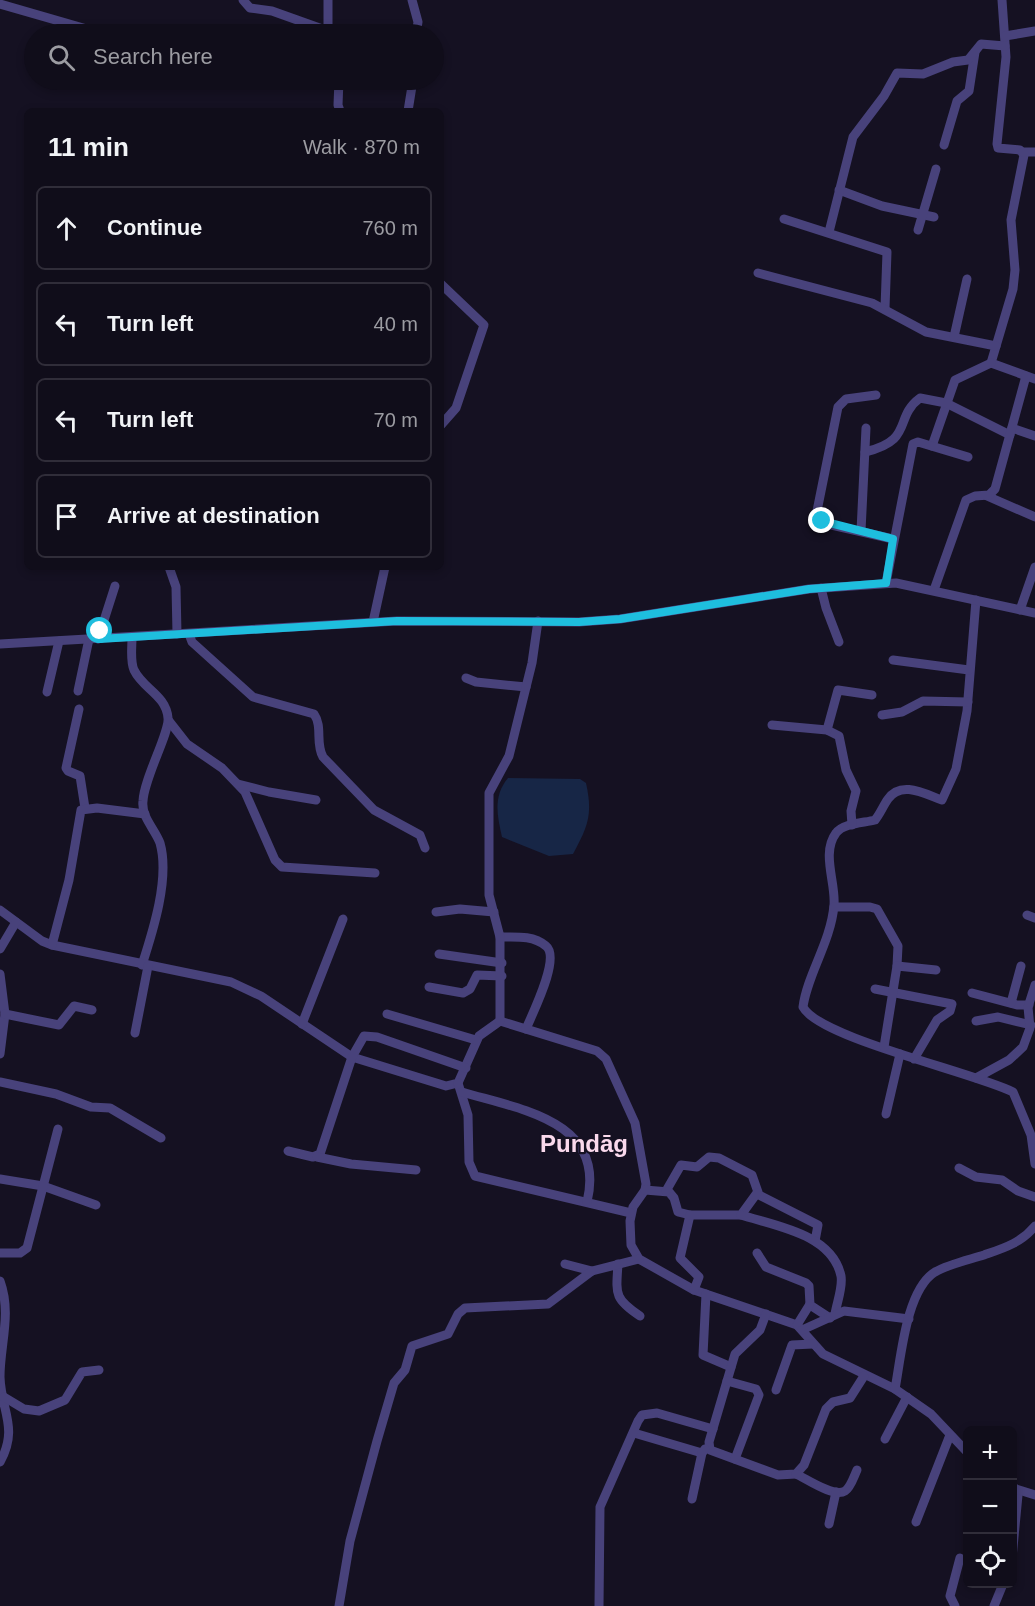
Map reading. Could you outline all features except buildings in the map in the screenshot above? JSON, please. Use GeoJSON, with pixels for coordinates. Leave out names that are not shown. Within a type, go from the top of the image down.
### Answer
{"type":"FeatureCollection","features":[{"type":"Feature","properties":{"kind":"street"},"geometry":{"type":"LineString","coordinates":[[243,0],[250,8],[272,11],[305,24]]}},
{"type":"Feature","properties":{"kind":"street"},"geometry":{"type":"LineString","coordinates":[[328,0],[328,24]]}},
{"type":"Feature","properties":{"kind":"street"},"geometry":{"type":"LineString","coordinates":[[412,0],[418,24]]}},
{"type":"Feature","properties":{"kind":"street"},"geometry":{"type":"LineString","coordinates":[[1002,0],[1005,37],[997,144],[998,148],[1035,152]]}},
{"type":"Feature","properties":{"kind":"street"},"geometry":{"type":"LineString","coordinates":[[0,4],[69,24]]}},
{"type":"Feature","properties":{"kind":"street"},"geometry":{"type":"LineString","coordinates":[[830,232],[856,129],[884,96],[897,73],[923,74],[952,62],[968,60],[981,44],[1035,31]]}},
{"type":"Feature","properties":{"kind":"street"},"geometry":{"type":"LineString","coordinates":[[944,145],[957,101],[969,91],[975,50]]}},
{"type":"Feature","properties":{"kind":"street"},"geometry":{"type":"LineString","coordinates":[[339,90],[339,108]]}},
{"type":"Feature","properties":{"kind":"street"},"geometry":{"type":"LineString","coordinates":[[408,108],[411,90]]}},
{"type":"Feature","properties":{"kind":"street"},"geometry":{"type":"LineString","coordinates":[[991,363],[1013,289],[1015,270],[1011,219],[1023,152]]}},
{"type":"Feature","properties":{"kind":"street"},"geometry":{"type":"LineString","coordinates":[[918,230],[936,170]]}},
{"type":"Feature","properties":{"kind":"street"},"geometry":{"type":"LineString","coordinates":[[839,190],[882,206],[934,217]]}},
{"type":"Feature","properties":{"kind":"street"},"geometry":{"type":"LineString","coordinates":[[784,219],[887,252],[885,308]]}},
{"type":"Feature","properties":{"kind":"street"},"geometry":{"type":"LineString","coordinates":[[758,273],[885,308],[913,327],[996,346]]}},
{"type":"Feature","properties":{"kind":"street"},"geometry":{"type":"LineString","coordinates":[[954,337],[967,279]]}},
{"type":"Feature","properties":{"kind":"street"},"geometry":{"type":"LineString","coordinates":[[444,287],[484,327],[456,408],[444,422]]}},
{"type":"Feature","properties":{"kind":"street"},"geometry":{"type":"LineString","coordinates":[[932,446],[955,380],[991,363],[1032,375],[1011,432],[995,489],[987,496]]}},
{"type":"Feature","properties":{"kind":"street"},"geometry":{"type":"LineString","coordinates":[[822,521],[817,511],[836,412],[846,399],[876,395]]}},
{"type":"Feature","properties":{"kind":"street"},"geometry":{"type":"LineString","coordinates":[[865,452],[882,448],[892,442],[917,399],[929,398],[946,403],[1011,432],[1035,435]]}},
{"type":"Feature","properties":{"kind":"street"},"geometry":{"type":"LineString","coordinates":[[861,531],[866,428]]}},
{"type":"Feature","properties":{"kind":"street"},"geometry":{"type":"LineString","coordinates":[[886,583],[911,447],[916,442],[968,457]]}},
{"type":"Feature","properties":{"kind":"street"},"geometry":{"type":"LineString","coordinates":[[934,590],[966,500],[975,496],[987,496],[1035,518]]}},
{"type":"Feature","properties":{"kind":"street"},"geometry":{"type":"LineString","coordinates":[[812,518],[893,539]]}},
{"type":"Feature","properties":{"kind":"street"},"geometry":{"type":"LineString","coordinates":[[1020,610],[1035,567]]}},
{"type":"Feature","properties":{"kind":"street"},"geometry":{"type":"LineString","coordinates":[[170,570],[176,586],[177,634]]}},
{"type":"Feature","properties":{"kind":"street"},"geometry":{"type":"LineString","coordinates":[[373,622],[384,570]]}},
{"type":"Feature","properties":{"kind":"street"},"geometry":{"type":"LineString","coordinates":[[0,644],[373,622],[620,619],[821,588],[886,583],[906,583],[1035,613]]}},
{"type":"Feature","properties":{"kind":"street"},"geometry":{"type":"LineString","coordinates":[[78,691],[94,639],[115,586]]}},
{"type":"Feature","properties":{"kind":"street"},"geometry":{"type":"LineString","coordinates":[[821,588],[839,642]]}},
{"type":"Feature","properties":{"kind":"street"},"geometry":{"type":"LineString","coordinates":[[976,600],[968,702],[956,769],[943,799],[911,789],[899,790],[888,798],[875,820],[839,830],[831,843],[834,907],[821,957],[803,1007],[810,1015],[838,1030],[914,1059],[996,1083],[1013,1092],[1031,1135],[1035,1164]]}},
{"type":"Feature","properties":{"kind":"street"},"geometry":{"type":"LineString","coordinates":[[500,1021],[502,963],[500,937],[489,895],[489,793],[509,756],[526,687],[538,621]]}},
{"type":"Feature","properties":{"kind":"street"},"geometry":{"type":"LineString","coordinates":[[189,634],[192,642],[253,697],[314,714],[319,721],[320,751],[332,767],[374,810],[420,835],[425,848]]}},
{"type":"Feature","properties":{"kind":"street"},"geometry":{"type":"LineString","coordinates":[[132,638],[134,670],[163,701],[169,721],[187,744],[213,761],[245,792],[275,860],[282,867],[375,873]]}},
{"type":"Feature","properties":{"kind":"street"},"geometry":{"type":"LineString","coordinates":[[47,692],[59,641]]}},
{"type":"Feature","properties":{"kind":"street"},"geometry":{"type":"LineString","coordinates":[[893,660],[969,670]]}},
{"type":"Feature","properties":{"kind":"street"},"geometry":{"type":"LineString","coordinates":[[466,678],[476,682],[526,687]]}},
{"type":"Feature","properties":{"kind":"street"},"geometry":{"type":"LineString","coordinates":[[827,730],[838,690],[872,695]]}},
{"type":"Feature","properties":{"kind":"street"},"geometry":{"type":"LineString","coordinates":[[882,715],[902,712],[923,701],[968,702]]}},
{"type":"Feature","properties":{"kind":"street"},"geometry":{"type":"LineString","coordinates":[[78,709],[66,768],[80,776],[85,808]]}},
{"type":"Feature","properties":{"kind":"street"},"geometry":{"type":"LineString","coordinates":[[135,1033],[162,884],[160,843],[145,814],[143,801],[147,778],[169,721]]}},
{"type":"Feature","properties":{"kind":"street"},"geometry":{"type":"LineString","coordinates":[[772,725],[827,730],[837,734],[841,740],[844,765],[855,790],[856,798],[851,809],[852,825]]}},
{"type":"Feature","properties":{"kind":"street"},"geometry":{"type":"LineString","coordinates":[[238,784],[316,800]]}},
{"type":"Feature","properties":{"kind":"street"},"geometry":{"type":"LineString","coordinates":[[85,808],[145,814]]}},
{"type":"Feature","properties":{"kind":"street"},"geometry":{"type":"LineString","coordinates":[[52,945],[69,880],[78,815],[85,808]]}},
{"type":"Feature","properties":{"kind":"street"},"geometry":{"type":"LineString","coordinates":[[834,907],[870,906],[877,909],[898,945],[897,966],[884,1047]]}},
{"type":"Feature","properties":{"kind":"street"},"geometry":{"type":"LineString","coordinates":[[436,912],[451,912],[460,909],[494,912]]}},
{"type":"Feature","properties":{"kind":"street"},"geometry":{"type":"LineString","coordinates":[[0,910],[52,945],[231,982],[261,996],[352,1058],[446,1086],[460,1087],[535,1112],[579,1143],[588,1167],[587,1202]]}},
{"type":"Feature","properties":{"kind":"street"},"geometry":{"type":"LineString","coordinates":[[302,1024],[343,919]]}},
{"type":"Feature","properties":{"kind":"street"},"geometry":{"type":"LineString","coordinates":[[0,949],[16,922]]}},
{"type":"Feature","properties":{"kind":"street"},"geometry":{"type":"LineString","coordinates":[[500,937],[526,938],[546,946],[549,952],[546,979],[526,1029]]}},
{"type":"Feature","properties":{"kind":"street"},"geometry":{"type":"LineString","coordinates":[[439,954],[502,963]]}},
{"type":"Feature","properties":{"kind":"street"},"geometry":{"type":"LineString","coordinates":[[897,966],[936,970]]}},
{"type":"Feature","properties":{"kind":"street"},"geometry":{"type":"LineString","coordinates":[[1011,1003],[1021,966]]}},
{"type":"Feature","properties":{"kind":"street"},"geometry":{"type":"LineString","coordinates":[[0,974],[5,1014],[0,1054]]}},
{"type":"Feature","properties":{"kind":"street"},"geometry":{"type":"LineString","coordinates":[[429,987],[463,993],[470,989],[477,975],[502,976]]}},
{"type":"Feature","properties":{"kind":"street"},"geometry":{"type":"LineString","coordinates":[[976,1078],[1017,1054],[1026,1041],[1031,1025],[1029,1005],[1035,985]]}},
{"type":"Feature","properties":{"kind":"street"},"geometry":{"type":"LineString","coordinates":[[875,989],[952,1004],[950,1011],[937,1020],[914,1059]]}},
{"type":"Feature","properties":{"kind":"street"},"geometry":{"type":"LineString","coordinates":[[972,993],[1029,1005]]}},
{"type":"Feature","properties":{"kind":"street"},"geometry":{"type":"LineString","coordinates":[[5,1014],[59,1025],[71,1007],[79,1006],[92,1010]]}},
{"type":"Feature","properties":{"kind":"street"},"geometry":{"type":"LineString","coordinates":[[387,1014],[477,1040]]}},
{"type":"Feature","properties":{"kind":"street"},"geometry":{"type":"LineString","coordinates":[[976,1021],[998,1017],[1031,1025]]}},
{"type":"Feature","properties":{"kind":"street"},"geometry":{"type":"LineString","coordinates":[[631,1213],[480,1177],[472,1173],[469,1162],[468,1115],[460,1087],[477,1040],[486,1030],[500,1021],[589,1047],[603,1055],[635,1123],[645,1190],[631,1213],[631,1245],[639,1259],[694,1290],[800,1327],[823,1354],[907,1397],[935,1418],[963,1448]]}},
{"type":"Feature","properties":{"kind":"street"},"geometry":{"type":"LineString","coordinates":[[317,1157],[323,1148],[352,1058],[361,1038],[371,1035],[466,1068]]}},
{"type":"Feature","properties":{"kind":"street"},"geometry":{"type":"LineString","coordinates":[[886,1114],[900,1053]]}},
{"type":"Feature","properties":{"kind":"street"},"geometry":{"type":"LineString","coordinates":[[0,1082],[56,1094],[91,1107],[110,1108],[161,1138]]}},
{"type":"Feature","properties":{"kind":"street"},"geometry":{"type":"LineString","coordinates":[[0,1253],[20,1253],[27,1248],[58,1129]]}},
{"type":"Feature","properties":{"kind":"street"},"geometry":{"type":"LineString","coordinates":[[1032,1146],[1035,1135]]}},
{"type":"Feature","properties":{"kind":"street"},"geometry":{"type":"LineString","coordinates":[[288,1151],[351,1164],[416,1170]]}},
{"type":"Feature","properties":{"kind":"street"},"geometry":{"type":"LineString","coordinates":[[666,1191],[681,1165],[701,1166],[705,1160],[714,1157],[752,1175],[757,1193],[818,1225],[815,1241]]}},
{"type":"Feature","properties":{"kind":"street"},"geometry":{"type":"LineString","coordinates":[[959,1168],[976,1177],[1002,1180],[1018,1191],[1035,1197]]}},
{"type":"Feature","properties":{"kind":"street"},"geometry":{"type":"LineString","coordinates":[[0,1179],[43,1186],[96,1205]]}},
{"type":"Feature","properties":{"kind":"street"},"geometry":{"type":"LineString","coordinates":[[645,1190],[666,1191],[672,1194],[678,1212],[690,1215],[741,1215],[826,1247],[840,1274],[833,1316]]}},
{"type":"Feature","properties":{"kind":"street"},"geometry":{"type":"LineString","coordinates":[[741,1215],[757,1193]]}},
{"type":"Feature","properties":{"kind":"street"},"geometry":{"type":"LineString","coordinates":[[690,1215],[680,1258],[683,1264],[699,1277],[694,1290]]}},
{"type":"Feature","properties":{"kind":"street"},"geometry":{"type":"LineString","coordinates":[[895,1389],[915,1299],[934,1273],[1012,1245],[1027,1235],[1035,1226]]}},
{"type":"Feature","properties":{"kind":"street"},"geometry":{"type":"LineString","coordinates":[[757,1252],[766,1268],[809,1286],[810,1304],[800,1327]]}},
{"type":"Feature","properties":{"kind":"street"},"geometry":{"type":"LineString","coordinates":[[339,1606],[350,1541],[377,1441],[394,1383],[405,1370],[412,1346],[448,1334],[458,1314],[465,1308],[548,1304],[592,1271],[639,1259]]}},
{"type":"Feature","properties":{"kind":"street"},"geometry":{"type":"LineString","coordinates":[[565,1264],[592,1271]]}},
{"type":"Feature","properties":{"kind":"street"},"geometry":{"type":"LineString","coordinates":[[618,1264],[613,1293],[624,1306],[640,1316]]}},
{"type":"Feature","properties":{"kind":"street"},"geometry":{"type":"LineString","coordinates":[[0,1281],[7,1305],[3,1321],[0,1376],[10,1428],[0,1462]]}},
{"type":"Feature","properties":{"kind":"street"},"geometry":{"type":"LineString","coordinates":[[706,1294],[704,1355],[731,1367]]}},
{"type":"Feature","properties":{"kind":"street"},"geometry":{"type":"LineString","coordinates":[[810,1304],[833,1316]]}},
{"type":"Feature","properties":{"kind":"street"},"geometry":{"type":"LineString","coordinates":[[800,1327],[852,1312],[909,1319]]}},
{"type":"Feature","properties":{"kind":"street"},"geometry":{"type":"LineString","coordinates":[[692,1498],[731,1367],[739,1348],[760,1330],[766,1314]]}},
{"type":"Feature","properties":{"kind":"street"},"geometry":{"type":"LineString","coordinates":[[776,1390],[792,1346],[813,1344]]}},
{"type":"Feature","properties":{"kind":"street"},"geometry":{"type":"LineString","coordinates":[[4,1397],[24,1409],[39,1410],[65,1400],[82,1372],[99,1370]]}},
{"type":"Feature","properties":{"kind":"street"},"geometry":{"type":"LineString","coordinates":[[796,1474],[804,1465],[826,1408],[833,1402],[850,1398],[864,1376]]}},
{"type":"Feature","properties":{"kind":"street"},"geometry":{"type":"LineString","coordinates":[[727,1381],[756,1389],[759,1395],[735,1459]]}},
{"type":"Feature","properties":{"kind":"street"},"geometry":{"type":"LineString","coordinates":[[885,1439],[907,1397]]}},
{"type":"Feature","properties":{"kind":"street"},"geometry":{"type":"LineString","coordinates":[[599,1606],[600,1507],[642,1415],[649,1412],[713,1429]]}},
{"type":"Feature","properties":{"kind":"street"},"geometry":{"type":"LineString","coordinates":[[634,1433],[710,1450],[778,1475],[796,1474],[836,1492],[848,1488],[857,1470]]}},
{"type":"Feature","properties":{"kind":"street"},"geometry":{"type":"LineString","coordinates":[[916,1522],[950,1435]]}},
{"type":"Feature","properties":{"kind":"street"},"geometry":{"type":"LineString","coordinates":[[1017,1487],[1035,1495]]}},
{"type":"Feature","properties":{"kind":"street"},"geometry":{"type":"LineString","coordinates":[[830,1524],[836,1492]]}},
{"type":"Feature","properties":{"kind":"street"},"geometry":{"type":"LineString","coordinates":[[955,1606],[950,1596],[960,1558]]}},
{"type":"Feature","properties":{"kind":"street"},"geometry":{"type":"LineString","coordinates":[[994,1606],[1001,1588]]}},
{"type":"Feature","properties":{"kind":"water"},"geometry":{"type":"Polygon","coordinates":[[[508,778],[580,779],[586,783],[589,804],[588,820],[573,854],[549,856],[502,837],[498,799],[508,778]]]}},
{"type":"Feature","properties":{"kind":"district","name":"Pundāg"},"geometry":{"type":"Point","coordinates":[584,1143]}},
{"type":"Feature","properties":{"kind":"route"},"geometry":{"type":"LineString","coordinates":[[100,631],[99,639],[397,621],[579,622],[641,616],[809,589],[886,583],[893,539],[822,521]]}}]}
